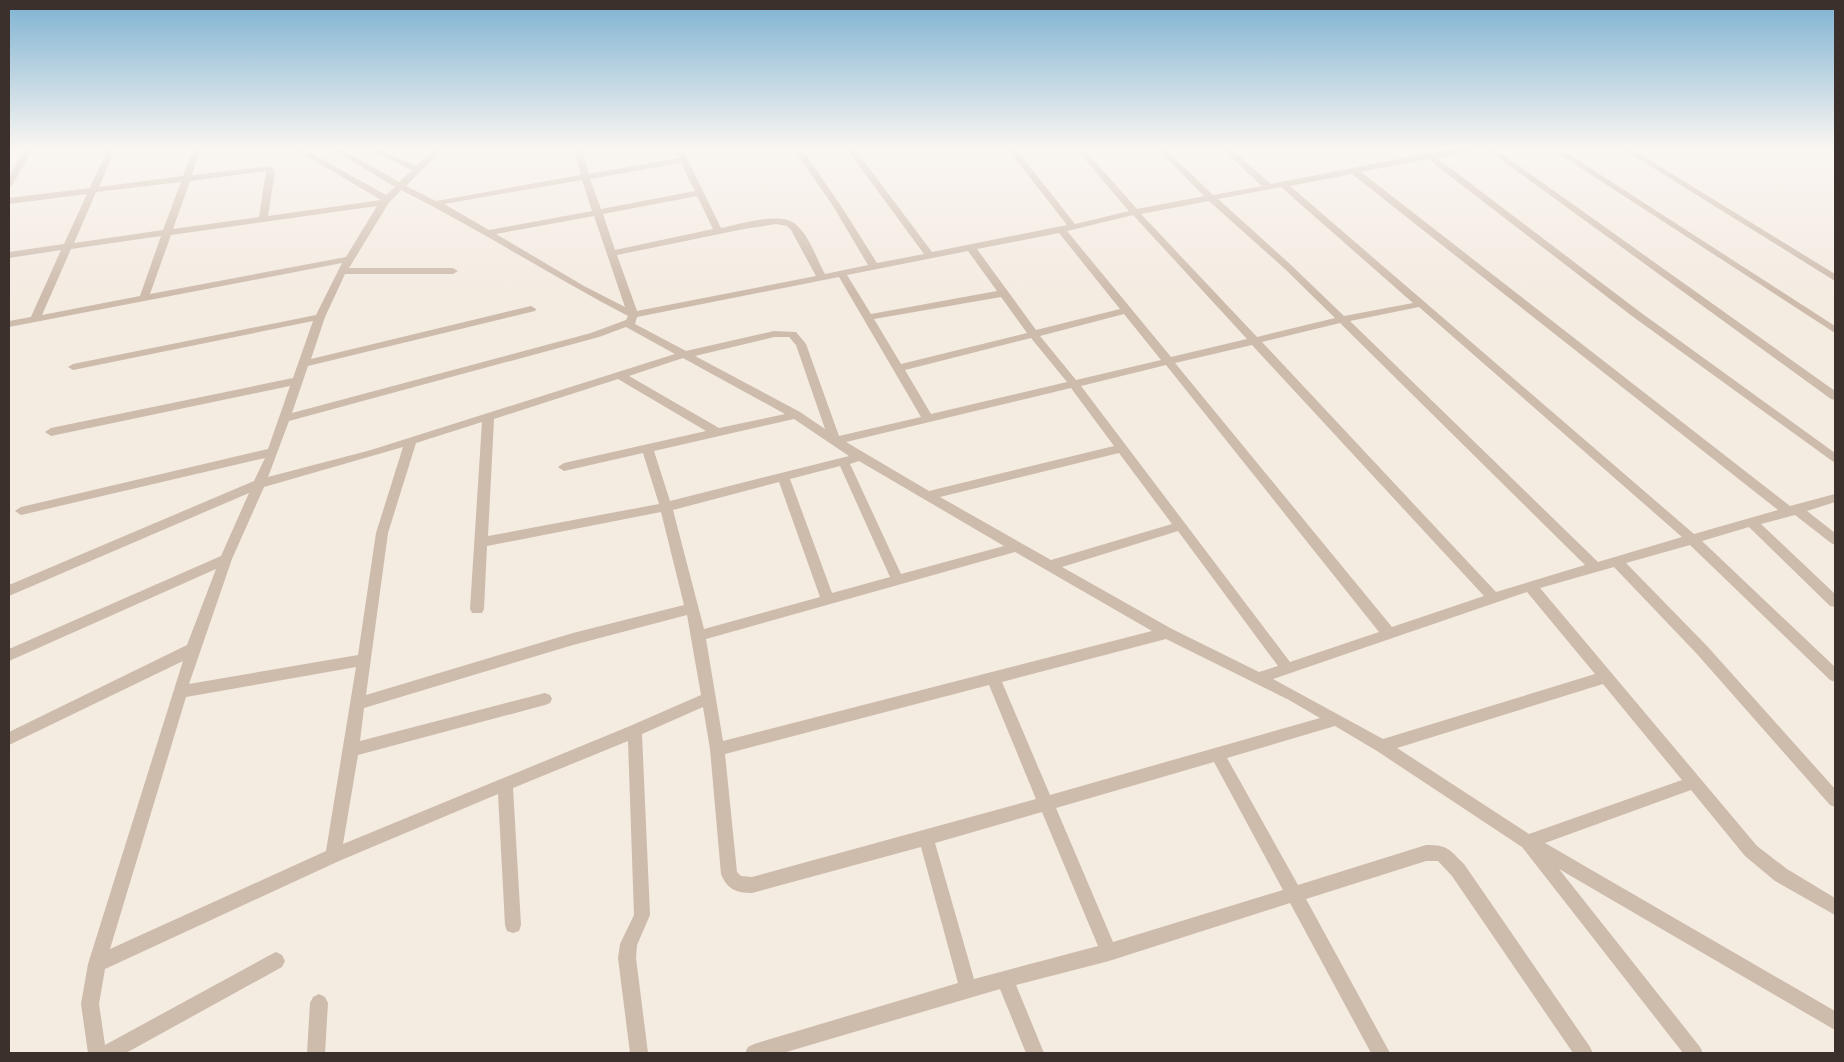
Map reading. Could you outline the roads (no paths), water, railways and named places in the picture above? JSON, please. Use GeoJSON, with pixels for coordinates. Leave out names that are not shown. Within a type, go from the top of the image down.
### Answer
{"type":"FeatureCollection","features":[{"type":"Feature","properties":{"kind":"street"},"geometry":{"type":"LineString","coordinates":[[9,201],[35,198]]}},
{"type":"Feature","properties":{"kind":"street"},"geometry":{"type":"LineString","coordinates":[[36,319],[90,198]]}},
{"type":"Feature","properties":{"kind":"street"},"geometry":{"type":"LineString","coordinates":[[144,298],[180,198]]}},
{"type":"Feature","properties":{"kind":"street"},"geometry":{"type":"LineString","coordinates":[[263,219],[267,198]]}},
{"type":"Feature","properties":{"kind":"street"},"geometry":{"type":"LineString","coordinates":[[9,255],[263,219],[374,198]]}},
{"type":"Feature","properties":{"kind":"street"},"geometry":{"type":"LineString","coordinates":[[97,1053],[90,1004],[97,964],[193,649],[226,559],[273,452],[320,317],[342,271],[390,198]]}},
{"type":"Feature","properties":{"kind":"street"},"geometry":{"type":"LineString","coordinates":[[410,198],[437,203],[581,288],[683,355],[796,415],[860,457],[927,496],[1167,633],[1259,678],[1382,746],[1528,842],[1835,1021]]}},
{"type":"Feature","properties":{"kind":"street"},"geometry":{"type":"LineString","coordinates":[[437,203],[467,198]]}},
{"type":"Feature","properties":{"kind":"street"},"geometry":{"type":"LineString","coordinates":[[593,198],[612,254],[630,320]]}},
{"type":"Feature","properties":{"kind":"street"},"geometry":{"type":"LineString","coordinates":[[488,234],[676,198]]}},
{"type":"Feature","properties":{"kind":"street"},"geometry":{"type":"LineString","coordinates":[[702,198],[718,232]]}},
{"type":"Feature","properties":{"kind":"street"},"geometry":{"type":"LineString","coordinates":[[831,198],[874,267]]}},
{"type":"Feature","properties":{"kind":"street"},"geometry":{"type":"LineString","coordinates":[[887,198],[930,256]]}},
{"type":"Feature","properties":{"kind":"street"},"geometry":{"type":"LineString","coordinates":[[1050,198],[1073,227]]}},
{"type":"Feature","properties":{"kind":"street"},"geometry":{"type":"LineString","coordinates":[[1123,198],[1493,598]]}},
{"type":"Feature","properties":{"kind":"street"},"geometry":{"type":"LineString","coordinates":[[284,420],[595,335],[630,320],[874,267],[1211,198],[1341,320],[1595,568]]}},
{"type":"Feature","properties":{"kind":"street"},"geometry":{"type":"LineString","coordinates":[[1299,198],[1693,540],[1835,676]]}},
{"type":"Feature","properties":{"kind":"street"},"geometry":{"type":"LineString","coordinates":[[1390,198],[1794,511],[1835,540]]}},
{"type":"Feature","properties":{"kind":"street"},"geometry":{"type":"LineString","coordinates":[[1484,198],[1835,460]]}},
{"type":"Feature","properties":{"kind":"street"},"geometry":{"type":"LineString","coordinates":[[1558,198],[1835,396]]}},
{"type":"Feature","properties":{"kind":"street"},"geometry":{"type":"LineString","coordinates":[[1631,198],[1835,330]]}},
{"type":"Feature","properties":{"kind":"street"},"geometry":{"type":"LineString","coordinates":[[1705,198],[1835,278]]}},
{"type":"Feature","properties":{"kind":"street"},"geometry":{"type":"LineString","coordinates":[[612,254],[774,221],[787,222],[795,230],[822,278]]}},
{"type":"Feature","properties":{"kind":"street"},"geometry":{"type":"LineString","coordinates":[[1061,229],[1389,634]]}},
{"type":"Feature","properties":{"kind":"street"},"geometry":{"type":"LineString","coordinates":[[971,248],[1033,334],[1074,384],[1288,669]]}},
{"type":"Feature","properties":{"kind":"street"},"geometry":{"type":"LineString","coordinates":[[9,324],[350,259]]}},
{"type":"Feature","properties":{"kind":"street"},"geometry":{"type":"LineString","coordinates":[[342,271],[453,272]]}},
{"type":"Feature","properties":{"kind":"street"},"geometry":{"type":"LineString","coordinates":[[842,274],[900,368],[929,420]]}},
{"type":"Feature","properties":{"kind":"street"},"geometry":{"type":"LineString","coordinates":[[869,316],[1005,294]]}},
{"type":"Feature","properties":{"kind":"street"},"geometry":{"type":"LineString","coordinates":[[835,440],[929,420],[1341,320],[1421,304]]}},
{"type":"Feature","properties":{"kind":"street"},"geometry":{"type":"LineString","coordinates":[[304,364],[531,309]]}},
{"type":"Feature","properties":{"kind":"street"},"geometry":{"type":"LineString","coordinates":[[900,368],[1128,310]]}},
{"type":"Feature","properties":{"kind":"street"},"geometry":{"type":"LineString","coordinates":[[73,367],[320,317]]}},
{"type":"Feature","properties":{"kind":"street"},"geometry":{"type":"LineString","coordinates":[[9,591],[258,484],[411,442],[683,355],[774,334],[792,334],[802,344],[835,440]]}},
{"type":"Feature","properties":{"kind":"street"},"geometry":{"type":"LineString","coordinates":[[619,375],[717,432]]}},
{"type":"Feature","properties":{"kind":"street"},"geometry":{"type":"LineString","coordinates":[[51,432],[298,380]]}},
{"type":"Feature","properties":{"kind":"street"},"geometry":{"type":"LineString","coordinates":[[564,467],[796,415]]}},
{"type":"Feature","properties":{"kind":"street"},"geometry":{"type":"LineString","coordinates":[[477,609],[488,418]]}},
{"type":"Feature","properties":{"kind":"street"},"geometry":{"type":"LineString","coordinates":[[333,856],[358,704],[382,533],[411,442]]}},
{"type":"Feature","properties":{"kind":"street"},"geometry":{"type":"LineString","coordinates":[[647,448],[666,507],[699,636],[717,749],[729,874],[740,885],[752,884],[926,838],[1335,720]]}},
{"type":"Feature","properties":{"kind":"street"},"geometry":{"type":"LineString","coordinates":[[927,496],[1122,448]]}},
{"type":"Feature","properties":{"kind":"street"},"geometry":{"type":"LineString","coordinates":[[21,511],[273,452]]}},
{"type":"Feature","properties":{"kind":"street"},"geometry":{"type":"LineString","coordinates":[[481,542],[666,507],[860,457]]}},
{"type":"Feature","properties":{"kind":"street"},"geometry":{"type":"LineString","coordinates":[[843,461],[897,579]]}},
{"type":"Feature","properties":{"kind":"street"},"geometry":{"type":"LineString","coordinates":[[784,478],[828,600]]}},
{"type":"Feature","properties":{"kind":"street"},"geometry":{"type":"LineString","coordinates":[[1259,678],[1530,586],[1835,498]]}},
{"type":"Feature","properties":{"kind":"street"},"geometry":{"type":"LineString","coordinates":[[1752,523],[1835,602]]}},
{"type":"Feature","properties":{"kind":"street"},"geometry":{"type":"LineString","coordinates":[[1049,566],[1180,526]]}},
{"type":"Feature","properties":{"kind":"street"},"geometry":{"type":"LineString","coordinates":[[699,636],[1016,547]]}},
{"type":"Feature","properties":{"kind":"street"},"geometry":{"type":"LineString","coordinates":[[9,655],[226,559]]}},
{"type":"Feature","properties":{"kind":"street"},"geometry":{"type":"LineString","coordinates":[[1616,561],[1702,650],[1835,800]]}},
{"type":"Feature","properties":{"kind":"street"},"geometry":{"type":"LineString","coordinates":[[1530,586],[1763,863],[1835,907]]}},
{"type":"Feature","properties":{"kind":"street"},"geometry":{"type":"LineString","coordinates":[[358,704],[573,639],[692,608]]}},
{"type":"Feature","properties":{"kind":"street"},"geometry":{"type":"LineString","coordinates":[[717,749],[1167,633]]}},
{"type":"Feature","properties":{"kind":"street"},"geometry":{"type":"LineString","coordinates":[[9,739],[193,649]]}},
{"type":"Feature","properties":{"kind":"street"},"geometry":{"type":"LineString","coordinates":[[179,692],[364,660]]}},
{"type":"Feature","properties":{"kind":"street"},"geometry":{"type":"LineString","coordinates":[[1382,746],[1606,676]]}},
{"type":"Feature","properties":{"kind":"street"},"geometry":{"type":"LineString","coordinates":[[993,678],[1109,952]]}},
{"type":"Feature","properties":{"kind":"street"},"geometry":{"type":"LineString","coordinates":[[97,964],[333,856],[635,731],[709,698]]}},
{"type":"Feature","properties":{"kind":"street"},"geometry":{"type":"LineString","coordinates":[[351,750],[545,699]]}},
{"type":"Feature","properties":{"kind":"street"},"geometry":{"type":"LineString","coordinates":[[635,731],[642,915],[629,944],[627,958],[638,1053]]}},
{"type":"Feature","properties":{"kind":"street"},"geometry":{"type":"LineString","coordinates":[[1217,753],[1381,1053]]}},
{"type":"Feature","properties":{"kind":"street"},"geometry":{"type":"LineString","coordinates":[[1528,842],[1695,782]]}},
{"type":"Feature","properties":{"kind":"street"},"geometry":{"type":"LineString","coordinates":[[505,784],[513,925]]}},
{"type":"Feature","properties":{"kind":"street"},"geometry":{"type":"LineString","coordinates":[[926,838],[968,989]]}},
{"type":"Feature","properties":{"kind":"street"},"geometry":{"type":"LineString","coordinates":[[1528,842],[1694,1053]]}},
{"type":"Feature","properties":{"kind":"street"},"geometry":{"type":"LineString","coordinates":[[754,1053],[968,989],[1109,952],[1426,853],[1442,853],[1458,870],[1584,1053]]}},
{"type":"Feature","properties":{"kind":"street"},"geometry":{"type":"LineString","coordinates":[[108,1053],[276,961]]}},
{"type":"Feature","properties":{"kind":"street"},"geometry":{"type":"LineString","coordinates":[[1005,980],[1034,1053]]}},
{"type":"Feature","properties":{"kind":"street"},"geometry":{"type":"LineString","coordinates":[[316,1053],[319,1003]]}}]}
